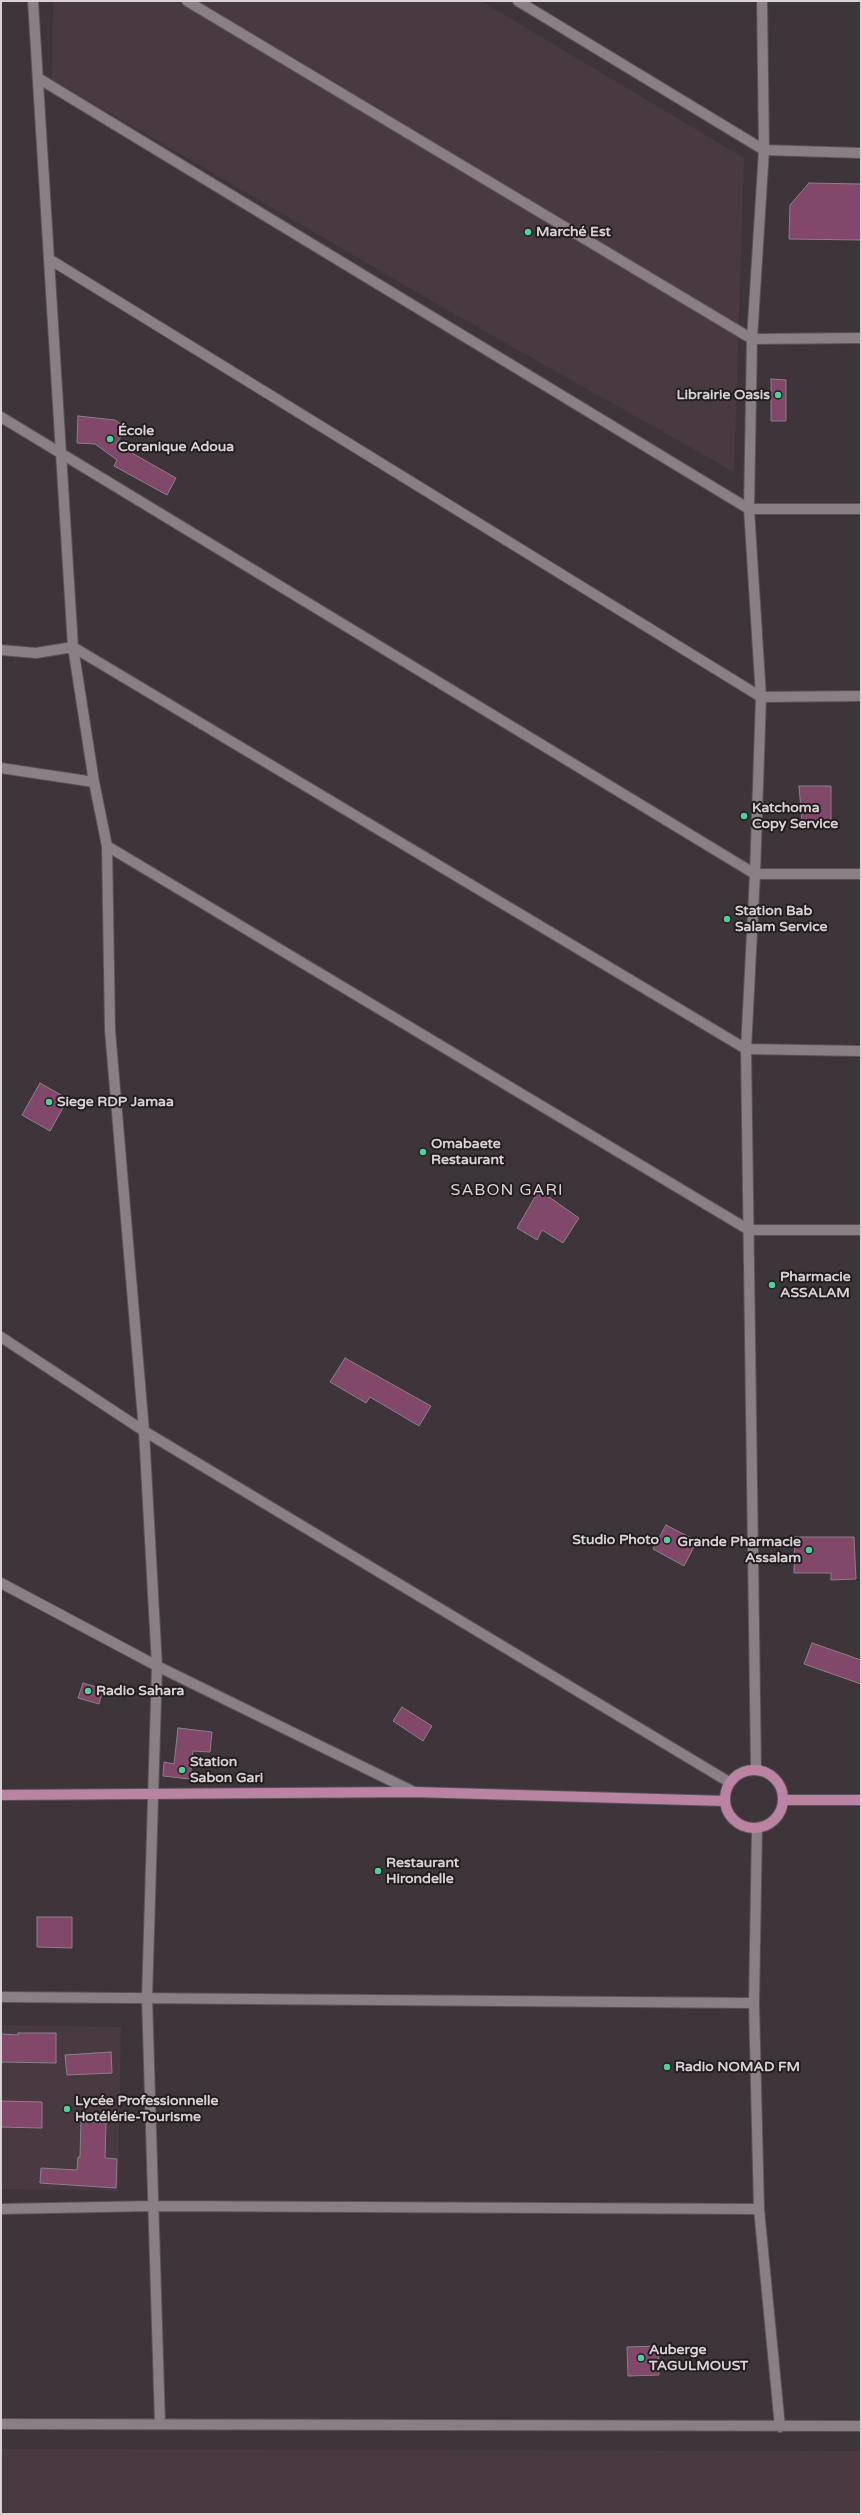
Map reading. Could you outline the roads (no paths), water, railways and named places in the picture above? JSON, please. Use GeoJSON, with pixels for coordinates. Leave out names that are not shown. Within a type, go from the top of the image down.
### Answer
{"type":"FeatureCollection","features":[{"type":"Feature","properties":{"kind":"main road"},"geometry":{"type":"LineString","coordinates":[[756,1770],[765,1772],[775,1779],[782,1791],[783,1800],[782,1808],[772,1821],[757,1828],[739,1824],[732,1818],[724,1802],[729,1782],[741,1772],[756,1770]]}},
{"type":"Feature","properties":{"kind":"main road"},"geometry":{"type":"LineString","coordinates":[[1,1795],[414,1792],[724,1802]]}},
{"type":"Feature","properties":{"kind":"main road"},"geometry":{"type":"LineString","coordinates":[[783,1800],[861,1800]]}},
{"type":"Feature","properties":{"kind":"street"},"geometry":{"type":"LineString","coordinates":[[33,1],[73,647],[94,782],[107,846],[110,1030],[144,1431],[157,1666],[147,1998],[152,2206],[160,2424]]}},
{"type":"Feature","properties":{"kind":"street"},"geometry":{"type":"LineString","coordinates":[[187,1],[752,339],[861,338]]}},
{"type":"Feature","properties":{"kind":"street"},"geometry":{"type":"LineString","coordinates":[[518,1],[764,150],[861,152]]}},
{"type":"Feature","properties":{"kind":"street"},"geometry":{"type":"LineString","coordinates":[[756,1770],[746,1049],[756,874],[761,697],[749,509],[752,339],[764,150],[762,1]]}},
{"type":"Feature","properties":{"kind":"street"},"geometry":{"type":"LineString","coordinates":[[38,78],[749,509],[861,509]]}},
{"type":"Feature","properties":{"kind":"street"},"geometry":{"type":"LineString","coordinates":[[49,259],[761,697],[861,696]]}},
{"type":"Feature","properties":{"kind":"street"},"geometry":{"type":"LineString","coordinates":[[1,417],[756,874],[861,874]]}},
{"type":"Feature","properties":{"kind":"street"},"geometry":{"type":"LineString","coordinates":[[1,650],[36,653],[73,647],[746,1049],[861,1051]]}},
{"type":"Feature","properties":{"kind":"street"},"geometry":{"type":"LineString","coordinates":[[1,768],[94,782]]}},
{"type":"Feature","properties":{"kind":"street"},"geometry":{"type":"LineString","coordinates":[[107,846],[749,1230],[861,1230]]}},
{"type":"Feature","properties":{"kind":"street"},"geometry":{"type":"LineString","coordinates":[[1,1337],[144,1431],[729,1782]]}},
{"type":"Feature","properties":{"kind":"street"},"geometry":{"type":"LineString","coordinates":[[1,1583],[157,1666],[414,1792]]}},
{"type":"Feature","properties":{"kind":"street"},"geometry":{"type":"LineString","coordinates":[[757,1828],[754,2003],[759,2209],[780,2427]]}},
{"type":"Feature","properties":{"kind":"street"},"geometry":{"type":"LineString","coordinates":[[1,1997],[754,2003]]}},
{"type":"Feature","properties":{"kind":"street"},"geometry":{"type":"LineString","coordinates":[[1,2209],[152,2206],[759,2209]]}},
{"type":"Feature","properties":{"kind":"street"},"geometry":{"type":"LineString","coordinates":[[1,2424],[861,2426]]}},
{"type":"Feature","properties":{"kind":"place","name":"Marché Est"},"geometry":{"type":"Point","coordinates":[528,232]}},
{"type":"Feature","properties":{"kind":"place","name":"Librairie Oasis"},"geometry":{"type":"Point","coordinates":[778,395]}},
{"type":"Feature","properties":{"kind":"place","name":"École Coranique Adoua"},"geometry":{"type":"Point","coordinates":[110,439]}},
{"type":"Feature","properties":{"kind":"place","name":"Katchoma Copy Service"},"geometry":{"type":"Point","coordinates":[744,816]}},
{"type":"Feature","properties":{"kind":"place","name":"Station Bab Salam Service"},"geometry":{"type":"Point","coordinates":[727,919]}},
{"type":"Feature","properties":{"kind":"place","name":"Siege RDP Jamaa"},"geometry":{"type":"Point","coordinates":[49,1102]}},
{"type":"Feature","properties":{"kind":"place","name":"Omabaete Restaurant"},"geometry":{"type":"Point","coordinates":[423,1152]}},
{"type":"Feature","properties":{"kind":"place","name":"Pharmacie ASSALAM"},"geometry":{"type":"Point","coordinates":[772,1285]}},
{"type":"Feature","properties":{"kind":"place","name":"Studio Photo"},"geometry":{"type":"Point","coordinates":[667,1540]}},
{"type":"Feature","properties":{"kind":"place","name":"Grande Pharmacie Assalam"},"geometry":{"type":"Point","coordinates":[809,1550]}},
{"type":"Feature","properties":{"kind":"place","name":"Radio Sahara"},"geometry":{"type":"Point","coordinates":[88,1691]}},
{"type":"Feature","properties":{"kind":"place","name":"Station Sabon Gari"},"geometry":{"type":"Point","coordinates":[182,1770]}},
{"type":"Feature","properties":{"kind":"place","name":"Restaurant Hirondelle"},"geometry":{"type":"Point","coordinates":[378,1871]}},
{"type":"Feature","properties":{"kind":"place","name":"Radio NOMAD FM"},"geometry":{"type":"Point","coordinates":[667,2067]}},
{"type":"Feature","properties":{"kind":"place","name":"Lycée Professionnelle Hotélérie-Tourisme"},"geometry":{"type":"Point","coordinates":[67,2109]}},
{"type":"Feature","properties":{"kind":"place","name":"Auberge TAGULMOUST"},"geometry":{"type":"Point","coordinates":[641,2358]}},
{"type":"Feature","properties":{"kind":"district","name":"SABON GARI"},"geometry":{"type":"Point","coordinates":[507,1191]}}]}
